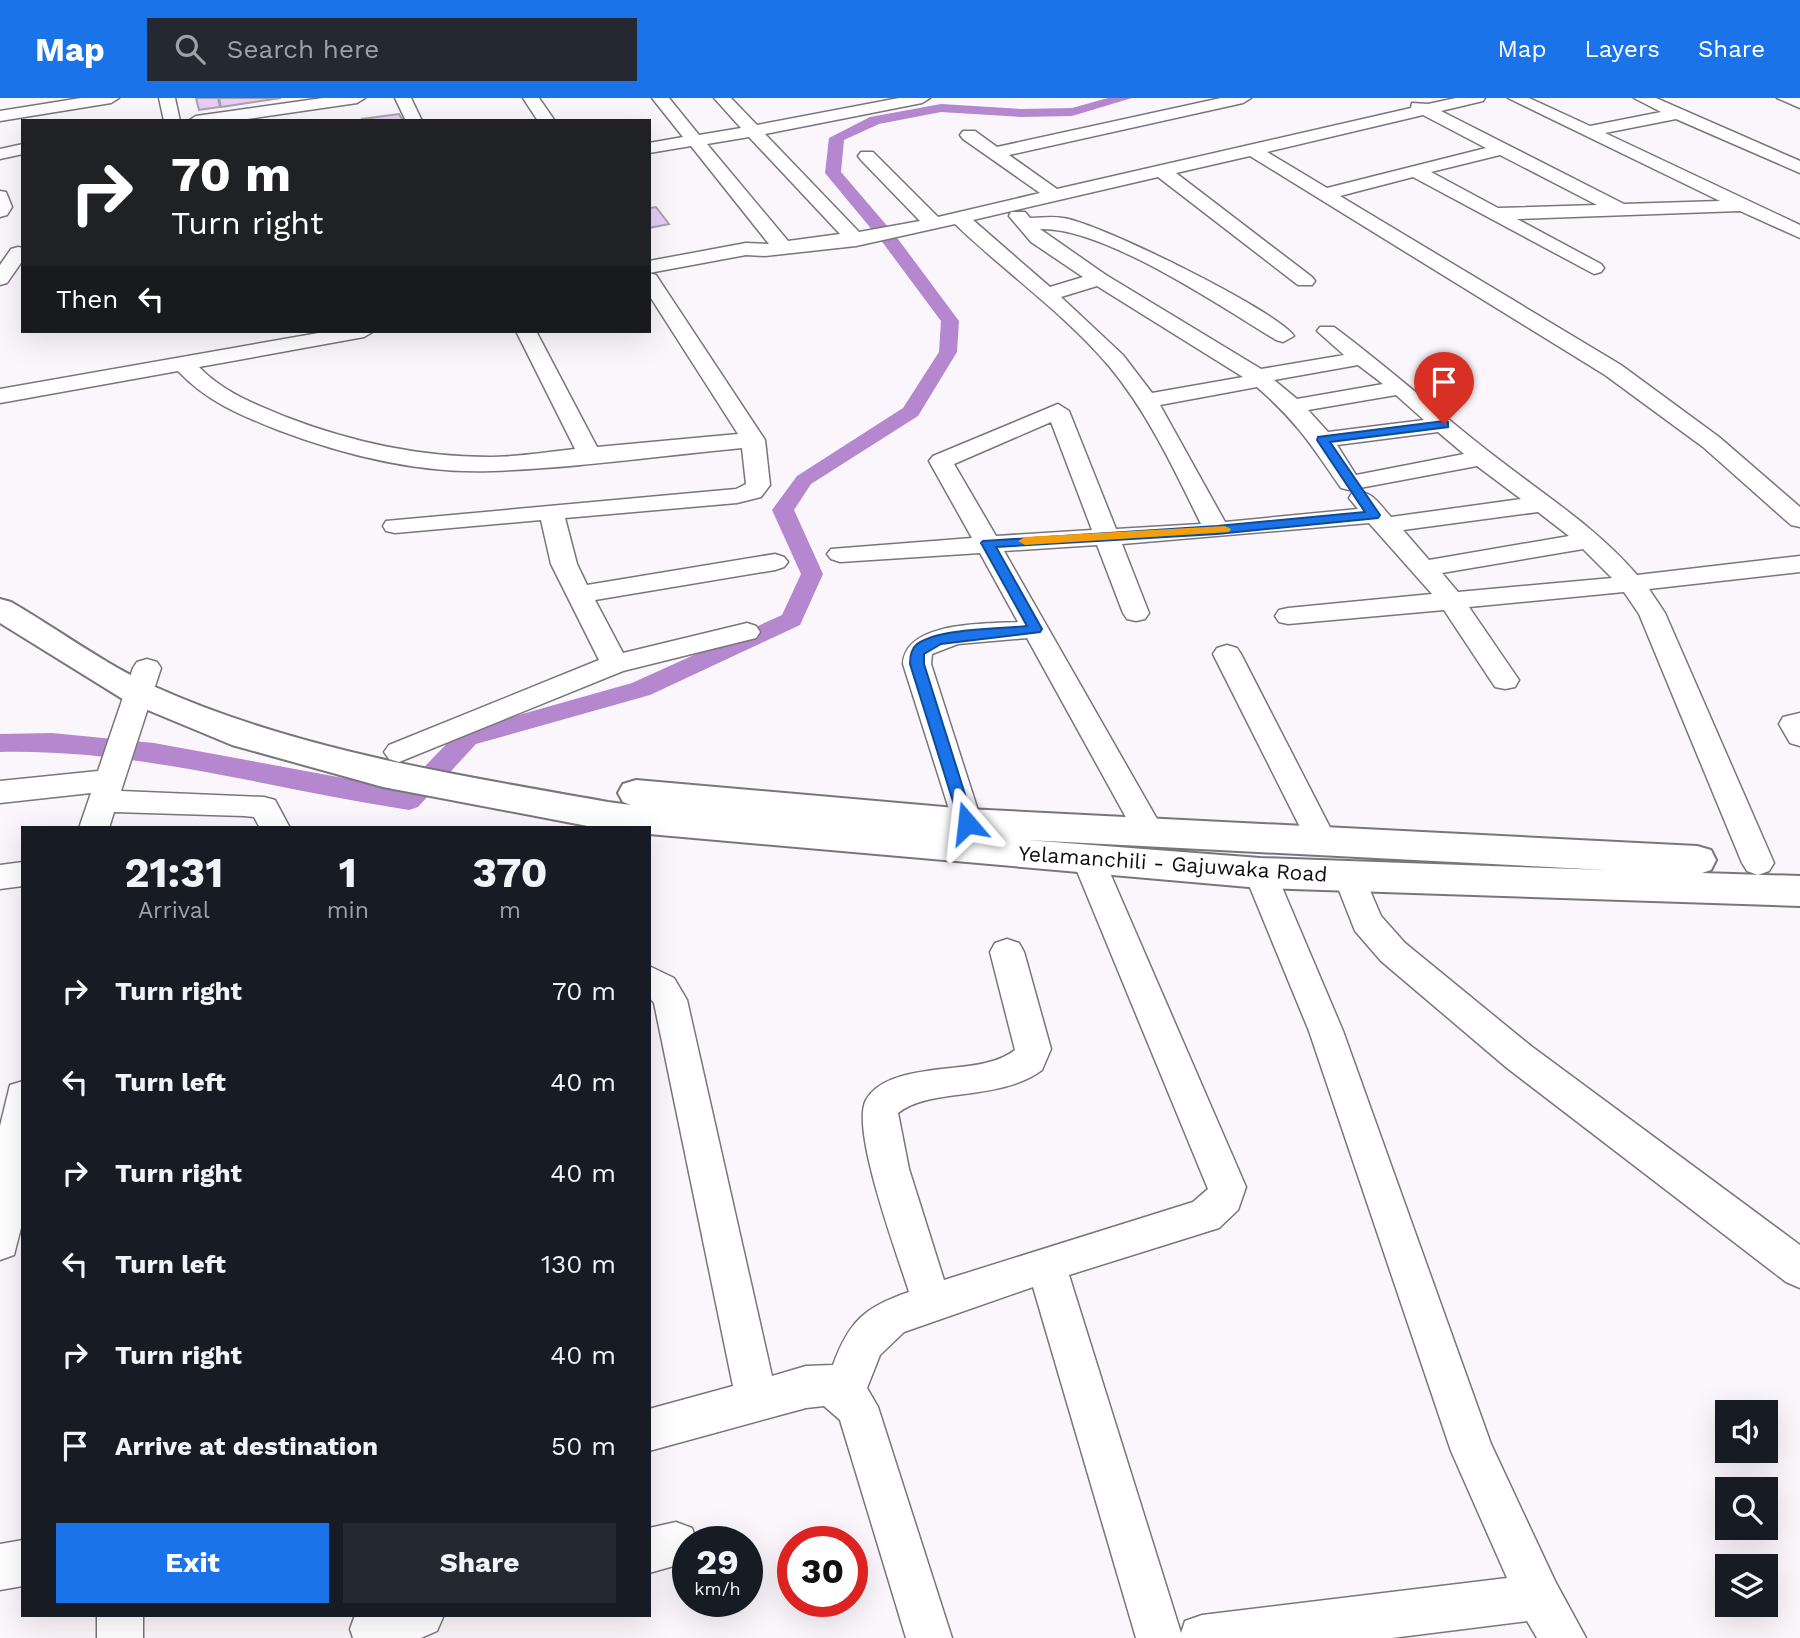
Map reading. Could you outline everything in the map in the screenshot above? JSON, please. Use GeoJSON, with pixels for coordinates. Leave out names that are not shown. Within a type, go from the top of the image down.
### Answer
{"type":"FeatureCollection","features":[{"type":"Feature","properties":{"kind":"main road","name":"Yelamanchili - Gajuwaka Road"},"geometry":{"type":"LineString","coordinates":[[0,582],[143,680]]}},
{"type":"Feature","properties":{"kind":"main road","name":"Yelamanchili - Gajuwaka Road"},"geometry":{"type":"LineString","coordinates":[[0,609],[143,680],[244,736],[402,762],[479,780],[565,795],[609,790],[967,823],[1800,865]]}},
{"type":"Feature","properties":{"kind":"main road","name":"Yelamanchili - Gajuwaka Road"},"geometry":{"type":"LineString","coordinates":[[565,795],[605,822],[1260,873],[1800,891]]}},
{"type":"Feature","properties":{"kind":"street"},"geometry":{"type":"LineString","coordinates":[[0,116],[111,98]]}},
{"type":"Feature","properties":{"kind":"street"},"geometry":{"type":"LineString","coordinates":[[167,98],[172,119]]}},
{"type":"Feature","properties":{"kind":"street"},"geometry":{"type":"LineString","coordinates":[[222,119],[289,114],[357,98]]}},
{"type":"Feature","properties":{"kind":"street"},"geometry":{"type":"LineString","coordinates":[[403,98],[413,119]]}},
{"type":"Feature","properties":{"kind":"street"},"geometry":{"type":"LineString","coordinates":[[531,98],[546,119]]}},
{"type":"Feature","properties":{"kind":"street"},"geometry":{"type":"LineString","coordinates":[[660,98],[774,249]]}},
{"type":"Feature","properties":{"kind":"street"},"geometry":{"type":"LineString","coordinates":[[722,98],[753,132],[864,238]]}},
{"type":"Feature","properties":{"kind":"street"},"geometry":{"type":"LineString","coordinates":[[651,148],[824,119],[922,98]]}},
{"type":"Feature","properties":{"kind":"street"},"geometry":{"type":"LineString","coordinates":[[994,153],[1243,98]]}},
{"type":"Feature","properties":{"kind":"street"},"geometry":{"type":"LineString","coordinates":[[1401,98],[1619,209]]}},
{"type":"Feature","properties":{"kind":"street"},"geometry":{"type":"LineString","coordinates":[[651,267],[746,249],[774,249],[864,238],[961,219],[1478,98]]}},
{"type":"Feature","properties":{"kind":"street"},"geometry":{"type":"LineString","coordinates":[[1516,98],[1800,232]]}},
{"type":"Feature","properties":{"kind":"street"},"geometry":{"type":"LineString","coordinates":[[1642,98],[1800,168]]}},
{"type":"Feature","properties":{"kind":"street"},"geometry":{"type":"LineString","coordinates":[[1785,98],[1800,103]]}},
{"type":"Feature","properties":{"kind":"street"},"geometry":{"type":"LineString","coordinates":[[811,105],[824,119]]}},
{"type":"Feature","properties":{"kind":"street"},"geometry":{"type":"LineString","coordinates":[[1587,132],[1677,114]]}},
{"type":"Feature","properties":{"kind":"street"},"geometry":{"type":"LineString","coordinates":[[969,135],[1055,196]]}},
{"type":"Feature","properties":{"kind":"street"},"geometry":{"type":"LineString","coordinates":[[0,153],[21,149]]}},
{"type":"Feature","properties":{"kind":"street"},"geometry":{"type":"LineString","coordinates":[[1325,194],[1502,149]]}},
{"type":"Feature","properties":{"kind":"street"},"geometry":{"type":"LineString","coordinates":[[1254,151],[1613,370],[1711,442],[1800,520]]}},
{"type":"Feature","properties":{"kind":"street"},"geometry":{"type":"LineString","coordinates":[[867,156],[934,224]]}},
{"type":"Feature","properties":{"kind":"street"},"geometry":{"type":"LineString","coordinates":[[1162,171],[1237,226],[1305,281]]}},
{"type":"Feature","properties":{"kind":"street"},"geometry":{"type":"LineString","coordinates":[[1415,171],[1594,268]]}},
{"type":"Feature","properties":{"kind":"street"},"geometry":{"type":"LineString","coordinates":[[0,196],[4,207],[0,211]]}},
{"type":"Feature","properties":{"kind":"street"},"geometry":{"type":"LineString","coordinates":[[1498,214],[1743,206]]}},
{"type":"Feature","properties":{"kind":"street"},"geometry":{"type":"LineString","coordinates":[[1012,207],[1038,238],[1109,286],[1260,378],[1292,406],[1322,440],[1378,520],[1451,600],[1505,680]]}},
{"type":"Feature","properties":{"kind":"street"},"geometry":{"type":"LineString","coordinates":[[961,219],[1049,295],[1114,359],[1146,401],[1217,530]]}},
{"type":"Feature","properties":{"kind":"street"},"geometry":{"type":"LineString","coordinates":[[1025,224],[1050,222],[1073,226],[1194,281],[1283,336]]}},
{"type":"Feature","properties":{"kind":"street"},"geometry":{"type":"LineString","coordinates":[[651,279],[753,257],[774,249]]}},
{"type":"Feature","properties":{"kind":"street"},"geometry":{"type":"LineString","coordinates":[[0,279],[14,254]]}},
{"type":"Feature","properties":{"kind":"street"},"geometry":{"type":"LineString","coordinates":[[1049,295],[1109,286],[1194,281]]}},
{"type":"Feature","properties":{"kind":"street"},"geometry":{"type":"LineString","coordinates":[[395,526],[737,496],[752,492],[758,485],[753,440],[651,282]]}},
{"type":"Feature","properties":{"kind":"street"},"geometry":{"type":"LineString","coordinates":[[1327,331],[1401,388],[1482,458],[1590,540],[1633,583],[1667,643],[1758,863]]}},
{"type":"Feature","properties":{"kind":"street"},"geometry":{"type":"LineString","coordinates":[[0,381],[282,333]]}},
{"type":"Feature","properties":{"kind":"street"},"geometry":{"type":"LineString","coordinates":[[0,396],[184,364],[246,340],[338,333]]}},
{"type":"Feature","properties":{"kind":"street"},"geometry":{"type":"LineString","coordinates":[[527,333],[589,455]]}},
{"type":"Feature","properties":{"kind":"street"},"geometry":{"type":"LineString","coordinates":[[1146,401],[1363,358]]}},
{"type":"Feature","properties":{"kind":"street"},"geometry":{"type":"LineString","coordinates":[[184,364],[201,382],[239,406],[315,436],[377,452],[444,462],[491,464],[753,440]]}},
{"type":"Feature","properties":{"kind":"street"},"geometry":{"type":"LineString","coordinates":[[1292,406],[1401,388]]}},
{"type":"Feature","properties":{"kind":"street"},"geometry":{"type":"LineString","coordinates":[[1136,613],[1058,411],[940,461],[1150,833]]}},
{"type":"Feature","properties":{"kind":"street"},"geometry":{"type":"LineString","coordinates":[[1322,440],[1444,424]]}},
{"type":"Feature","properties":{"kind":"street"},"geometry":{"type":"LineString","coordinates":[[1349,482],[1482,458]]}},
{"type":"Feature","properties":{"kind":"street"},"geometry":{"type":"LineString","coordinates":[[840,554],[1378,520],[1541,504]]}},
{"type":"Feature","properties":{"kind":"street"},"geometry":{"type":"LineString","coordinates":[[551,512],[564,564],[615,664]]}},
{"type":"Feature","properties":{"kind":"street"},"geometry":{"type":"LineString","coordinates":[[1421,569],[1590,540]]}},
{"type":"Feature","properties":{"kind":"street"},"geometry":{"type":"LineString","coordinates":[[580,594],[775,562]]}},
{"type":"Feature","properties":{"kind":"street"},"geometry":{"type":"LineString","coordinates":[[1288,616],[1800,564]]}},
{"type":"Feature","properties":{"kind":"street"},"geometry":{"type":"LineString","coordinates":[[967,823],[917,664],[917,654],[921,648],[938,640],[1036,629]]}},
{"type":"Feature","properties":{"kind":"street"},"geometry":{"type":"LineString","coordinates":[[402,762],[615,664],[747,632]]}},
{"type":"Feature","properties":{"kind":"street"},"geometry":{"type":"LineString","coordinates":[[1227,654],[1322,841]]}},
{"type":"Feature","properties":{"kind":"street"},"geometry":{"type":"LineString","coordinates":[[106,791],[143,680]]}},
{"type":"Feature","properties":{"kind":"street"},"geometry":{"type":"LineString","coordinates":[[1800,723],[1793,724],[1800,736]]}},
{"type":"Feature","properties":{"kind":"street"},"geometry":{"type":"LineString","coordinates":[[0,792],[106,791],[244,805],[264,808],[274,826]]}},
{"type":"Feature","properties":{"kind":"street"},"geometry":{"type":"LineString","coordinates":[[844,1394],[855,1358],[874,1327],[892,1317],[1046,1264],[1205,1216],[1224,1198],[1227,1187],[1088,859]]}},
{"type":"Feature","properties":{"kind":"street"},"geometry":{"type":"LineString","coordinates":[[1260,873],[1326,1031],[1472,1451],[1539,1597],[1563,1638]]}},
{"type":"Feature","properties":{"kind":"street"},"geometry":{"type":"LineString","coordinates":[[0,877],[21,874]]}},
{"type":"Feature","properties":{"kind":"street"},"geometry":{"type":"LineString","coordinates":[[1349,875],[1367,922],[1393,952],[1519,1057],[1800,1269]]}},
{"type":"Feature","properties":{"kind":"street"},"geometry":{"type":"LineString","coordinates":[[932,1303],[885,1150],[878,1118],[879,1109],[886,1102],[909,1090],[1009,1072],[1030,1059],[1033,1049],[1007,952]]}},
{"type":"Feature","properties":{"kind":"street"},"geometry":{"type":"LineString","coordinates":[[651,981],[662,988],[670,1000],[757,1401]]}},
{"type":"Feature","properties":{"kind":"street"},"geometry":{"type":"LineString","coordinates":[[0,1242],[21,1111]]}},
{"type":"Feature","properties":{"kind":"street"},"geometry":{"type":"LineString","coordinates":[[1046,1264],[1160,1638]]}},
{"type":"Feature","properties":{"kind":"street"},"geometry":{"type":"LineString","coordinates":[[651,1429],[806,1387],[831,1385],[844,1394],[857,1407],[867,1434],[929,1638]]}},
{"type":"Feature","properties":{"kind":"street"},"geometry":{"type":"LineString","coordinates":[[0,1567],[21,1563]]}},
{"type":"Feature","properties":{"kind":"street"},"geometry":{"type":"LineString","coordinates":[[1202,1638],[1539,1597]]}},
{"type":"Feature","properties":{"kind":"street"},"geometry":{"type":"LineString","coordinates":[[120,1617],[120,1638]]}},
{"type":"Feature","properties":{"kind":"street"},"geometry":{"type":"LineString","coordinates":[[373,1627],[413,1617]]}},
{"type":"Feature","properties":{"kind":"building"},"geometry":{"type":"Polygon","coordinates":[[[196,98],[218,98],[220,107],[199,110],[196,98]]]}},
{"type":"Feature","properties":{"kind":"building"},"geometry":{"type":"Polygon","coordinates":[[[219,98],[281,98],[221,107],[219,98]]]}},
{"type":"Feature","properties":{"kind":"building"},"geometry":{"type":"Polygon","coordinates":[[[399,114],[402,119],[361,119],[399,114]]]}},
{"type":"Feature","properties":{"kind":"building"},"geometry":{"type":"Polygon","coordinates":[[[656,207],[669,224],[651,228],[651,208],[656,207]]]}},
{"type":"Feature","properties":{"kind":"waterway"},"geometry":{"type":"LineString","coordinates":[[0,743],[52,742],[154,752],[307,783],[409,800],[467,738],[641,689],[792,620],[812,574],[783,510],[804,480],[911,412],[948,352],[950,321],[889,239],[833,173],[837,138],[875,120],[941,108],[1021,113],[1072,112],[1125,98]]}},
{"type":"Feature","properties":{"kind":"slow traffic"},"geometry":{"type":"LineString","coordinates":[[1025,541],[1225,529]]}},
{"type":"Feature","properties":{"kind":"route"},"geometry":{"type":"LineString","coordinates":[[967,823],[917,664],[917,654],[921,648],[938,640],[1036,629],[987,543],[1217,530],[1374,515],[1322,440],[1444,424]]}}]}
